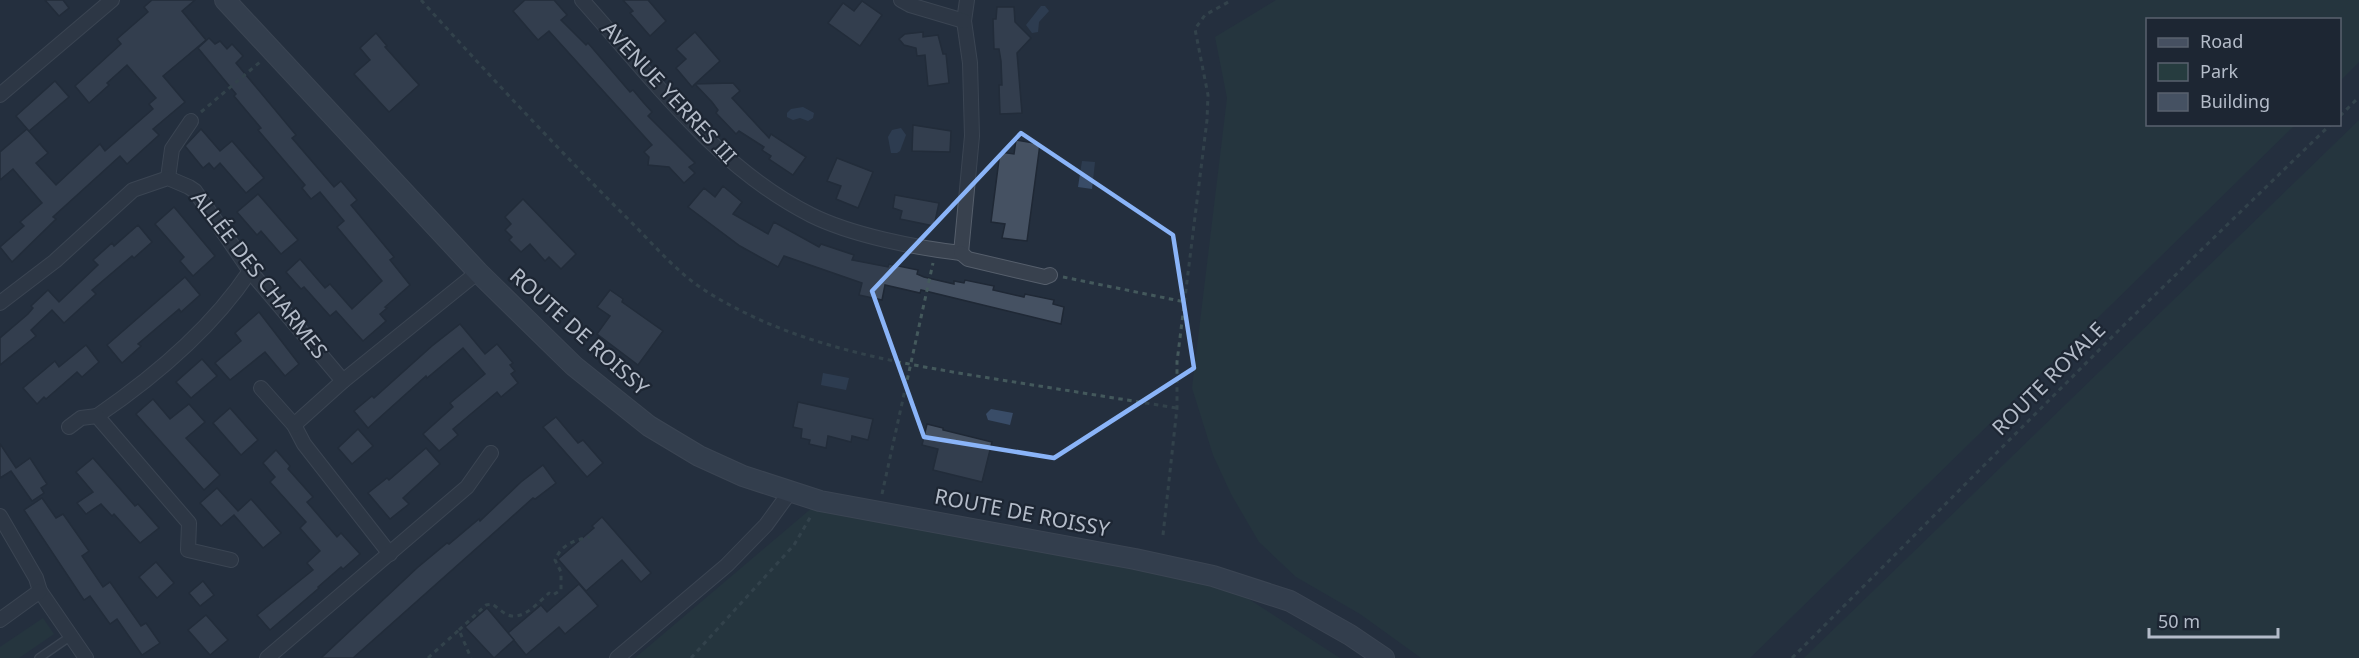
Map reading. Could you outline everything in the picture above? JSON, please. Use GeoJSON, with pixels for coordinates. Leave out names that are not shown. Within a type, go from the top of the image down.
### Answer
{"type":"FeatureCollection","features":[{"type":"Feature","properties":{"kind":"main road","name":"ROUTE DE ROISSY"},"geometry":{"type":"LineString","coordinates":[[225,0],[478,272],[574,366],[649,426],[699,456],[743,476],[820,501],[1177,567],[1213,576],[1290,601],[1350,635],[1384,658]]}},
{"type":"Feature","properties":{"kind":"street"},"geometry":{"type":"LineString","coordinates":[[0,95],[112,0]]}},
{"type":"Feature","properties":{"kind":"street","name":"AVENUE YERRES III"},"geometry":{"type":"LineString","coordinates":[[582,0],[701,134],[743,172],[809,214],[827,222],[874,236],[936,250],[961,253],[968,259],[1045,277],[1050,274]]}},
{"type":"Feature","properties":{"kind":"street"},"geometry":{"type":"LineString","coordinates":[[902,0],[910,5],[964,21]]}},
{"type":"Feature","properties":{"kind":"street"},"geometry":{"type":"LineString","coordinates":[[961,253],[972,136],[970,63],[964,21],[968,0]]}},
{"type":"Feature","properties":{"kind":"street","name":"ALLÉE DES CHARMES"},"geometry":{"type":"LineString","coordinates":[[168,178],[172,148],[190,121]]}},
{"type":"Feature","properties":{"kind":"street","name":"ALLÉE DES CHARMES"},"geometry":{"type":"LineString","coordinates":[[0,303],[55,261],[133,190],[168,178],[195,191],[250,271],[343,381]]}},
{"type":"Feature","properties":{"kind":"street"},"geometry":{"type":"LineString","coordinates":[[69,426],[81,418],[98,416],[179,351],[219,309],[250,271]]}},
{"type":"Feature","properties":{"kind":"street"},"geometry":{"type":"LineString","coordinates":[[294,425],[343,381],[478,272]]}},
{"type":"Feature","properties":{"kind":"street"},"geometry":{"type":"LineString","coordinates":[[261,388],[294,425],[304,444],[390,554]]}},
{"type":"Feature","properties":{"kind":"street"},"geometry":{"type":"LineString","coordinates":[[98,416],[189,523],[188,550],[231,560]]}},
{"type":"Feature","properties":{"kind":"street"},"geometry":{"type":"LineString","coordinates":[[267,658],[467,487],[491,453]]}},
{"type":"Feature","properties":{"kind":"street"},"geometry":{"type":"LineString","coordinates":[[617,658],[727,565],[765,525],[790,492]]}},
{"type":"Feature","properties":{"kind":"street"},"geometry":{"type":"LineString","coordinates":[[0,516],[36,578],[40,591],[86,658]]}},
{"type":"Feature","properties":{"kind":"street"},"geometry":{"type":"LineString","coordinates":[[0,620],[40,591]]}},
{"type":"Feature","properties":{"kind":"lane"},"geometry":{"type":"LineString","coordinates":[[39,658],[71,636]]}},
{"type":"Feature","properties":{"kind":"path"},"geometry":{"type":"LineString","coordinates":[[421,0],[513,101],[673,265],[708,293],[780,329],[831,347],[910,365],[1177,408]]}},
{"type":"Feature","properties":{"kind":"path"},"geometry":{"type":"LineString","coordinates":[[1163,535],[1177,408],[1177,362],[1207,120],[1208,95],[1195,29],[1205,15],[1232,0]]}},
{"type":"Feature","properties":{"kind":"path"},"geometry":{"type":"LineString","coordinates":[[190,121],[273,52]]}},
{"type":"Feature","properties":{"kind":"path"},"geometry":{"type":"LineString","coordinates":[[2341,115],[2359,97]]}},
{"type":"Feature","properties":{"kind":"path","name":"ROUTE ROYALE"},"geometry":{"type":"LineString","coordinates":[[1792,658],[2127,322],[2329,126]]}},
{"type":"Feature","properties":{"kind":"path"},"geometry":{"type":"LineString","coordinates":[[878,510],[936,250]]}},
{"type":"Feature","properties":{"kind":"path"},"geometry":{"type":"LineString","coordinates":[[1050,274],[1185,302]]}},
{"type":"Feature","properties":{"kind":"path"},"geometry":{"type":"LineString","coordinates":[[691,658],[794,545],[820,501]]}},
{"type":"Feature","properties":{"kind":"path"},"geometry":{"type":"LineString","coordinates":[[428,658],[486,605],[492,604],[509,616],[518,616],[531,609],[549,593],[553,595],[561,590],[561,572],[555,560],[559,550],[578,539],[590,537]]}},
{"type":"Feature","properties":{"kind":"path"},"geometry":{"type":"LineString","coordinates":[[459,630],[471,658]]}},
{"type":"Feature","properties":{"kind":"highlighted area"},"geometry":{"type":"Polygon","coordinates":[[[1021,133],[1173,235],[1194,368],[1054,458],[924,437],[872,291],[1021,133]]]}},
{"type":"Feature","properties":{"kind":"green space"},"geometry":{"type":"Polygon","coordinates":[[[1276,0],[2359,0],[2359,62],[2341,80],[2341,18],[2146,18],[2146,126],[2294,126],[1750,658],[1421,658],[1360,614],[1296,577],[1259,542],[1231,494],[1213,455],[1192,388],[1227,98],[1215,37],[1276,0]]]}},
{"type":"Feature","properties":{"kind":"green space"},"geometry":{"type":"Polygon","coordinates":[[[2359,120],[2359,658],[1804,658],[2359,120]]]}},
{"type":"Feature","properties":{"kind":"green space"},"geometry":{"type":"Polygon","coordinates":[[[820,501],[1213,576],[1340,658],[635,658],[820,501]]]}},
{"type":"Feature","properties":{"kind":"green space"},"geometry":{"type":"Polygon","coordinates":[[[43,618],[54,634],[19,658],[0,658],[0,647],[43,618]]]}},
{"type":"Feature","properties":{"kind":"water"},"geometry":{"type":"Polygon","coordinates":[[[1041,6],[1045,6],[1049,11],[1039,22],[1038,32],[1032,33],[1026,25],[1041,6]]]}},
{"type":"Feature","properties":{"kind":"water"},"geometry":{"type":"Polygon","coordinates":[[[803,107],[814,113],[813,118],[808,121],[800,118],[793,120],[787,117],[791,109],[803,107]]]}},
{"type":"Feature","properties":{"kind":"water"},"geometry":{"type":"Polygon","coordinates":[[[901,128],[906,135],[900,151],[891,153],[888,137],[892,130],[901,128]]]}},
{"type":"Feature","properties":{"kind":"water"},"geometry":{"type":"Polygon","coordinates":[[[1082,161],[1095,162],[1092,189],[1078,187],[1082,161]]]}},
{"type":"Feature","properties":{"kind":"water"},"geometry":{"type":"Polygon","coordinates":[[[823,373],[849,378],[846,390],[821,385],[823,373]]]}},
{"type":"Feature","properties":{"kind":"water"},"geometry":{"type":"Polygon","coordinates":[[[991,409],[1013,413],[1010,425],[988,420],[986,414],[991,409]]]}},
{"type":"Feature","properties":{"kind":"building"},"geometry":{"type":"Polygon","coordinates":[[[45,0],[63,0],[69,8],[59,16],[45,0]]]}},
{"type":"Feature","properties":{"kind":"building"},"geometry":{"type":"Polygon","coordinates":[[[152,0],[195,0],[182,11],[206,40],[163,76],[185,102],[153,129],[159,135],[127,164],[120,156],[53,217],[56,219],[12,262],[0,247],[24,226],[20,222],[42,203],[13,169],[0,180],[0,152],[27,129],[48,153],[36,163],[56,185],[100,144],[105,151],[153,109],[149,104],[156,98],[127,65],[89,103],[75,86],[121,44],[117,39],[148,12],[144,7],[152,0]]]}},
{"type":"Feature","properties":{"kind":"building"},"geometry":{"type":"Polygon","coordinates":[[[525,0],[554,0],[567,15],[561,20],[586,45],[588,43],[630,92],[633,90],[652,112],[648,116],[695,163],[689,167],[695,173],[684,183],[669,167],[648,165],[649,157],[644,152],[652,145],[549,31],[538,40],[513,11],[525,0]]]}},
{"type":"Feature","properties":{"kind":"building"},"geometry":{"type":"Polygon","coordinates":[[[623,0],[648,0],[666,21],[650,36],[630,13],[633,11],[623,0]]]}},
{"type":"Feature","properties":{"kind":"building"},"geometry":{"type":"Polygon","coordinates":[[[862,1],[882,15],[860,46],[828,23],[843,3],[854,11],[862,1]]]}},
{"type":"Feature","properties":{"kind":"building"},"geometry":{"type":"Polygon","coordinates":[[[997,7],[1014,7],[1015,22],[1031,38],[1017,53],[1022,113],[1000,114],[1001,61],[999,49],[994,49],[993,19],[996,19],[997,7]]]}},
{"type":"Feature","properties":{"kind":"building"},"geometry":{"type":"Polygon","coordinates":[[[695,32],[720,61],[692,87],[676,68],[686,59],[676,49],[695,32]]]}},
{"type":"Feature","properties":{"kind":"building"},"geometry":{"type":"Polygon","coordinates":[[[923,32],[923,37],[938,35],[943,54],[946,54],[949,83],[928,86],[925,55],[917,56],[916,48],[904,45],[899,39],[905,34],[923,32]]]}},
{"type":"Feature","properties":{"kind":"building"},"geometry":{"type":"Polygon","coordinates":[[[376,33],[387,46],[385,47],[419,85],[389,112],[354,74],[370,60],[360,48],[376,33]]]}},
{"type":"Feature","properties":{"kind":"building"},"geometry":{"type":"Polygon","coordinates":[[[209,38],[215,44],[220,41],[227,49],[232,44],[243,56],[236,63],[296,135],[292,138],[334,187],[341,181],[357,200],[351,205],[394,257],[390,260],[410,285],[385,307],[387,308],[380,314],[386,321],[363,341],[336,311],[330,316],[304,287],[301,289],[286,272],[300,259],[325,288],[330,284],[352,309],[382,281],[337,227],[344,221],[320,192],[311,199],[302,188],[305,185],[258,130],[261,128],[198,48],[209,38]]]}},
{"type":"Feature","properties":{"kind":"building"},"geometry":{"type":"Polygon","coordinates":[[[55,81],[69,97],[29,131],[16,116],[55,81]]]}},
{"type":"Feature","properties":{"kind":"building"},"geometry":{"type":"Polygon","coordinates":[[[733,83],[740,91],[732,98],[769,138],[771,134],[806,157],[793,175],[769,159],[771,156],[762,150],[764,147],[739,131],[736,134],[716,113],[718,110],[695,84],[733,83]]]}},
{"type":"Feature","properties":{"kind":"building"},"geometry":{"type":"Polygon","coordinates":[[[913,125],[951,131],[950,152],[912,151],[913,125]]]}},
{"type":"Feature","properties":{"kind":"building"},"geometry":{"type":"Polygon","coordinates":[[[201,129],[220,151],[232,141],[264,178],[246,193],[220,163],[214,169],[209,163],[203,168],[185,146],[201,129]]]}},
{"type":"Feature","properties":{"kind":"building"},"geometry":{"type":"Polygon","coordinates":[[[1016,140],[1040,144],[1027,241],[1002,238],[1005,224],[991,222],[1000,152],[1014,154],[1016,140]]]}},
{"type":"Feature","properties":{"kind":"building"},"geometry":{"type":"Polygon","coordinates":[[[837,158],[873,172],[858,208],[836,199],[841,186],[827,181],[837,158]]]}},
{"type":"Feature","properties":{"kind":"building"},"geometry":{"type":"Polygon","coordinates":[[[723,186],[742,202],[733,214],[768,234],[774,222],[819,247],[821,244],[854,255],[852,260],[918,270],[917,274],[924,277],[954,284],[954,281],[964,283],[965,280],[994,286],[993,290],[1024,297],[1025,294],[1054,300],[1053,304],[1064,307],[1061,324],[921,290],[920,293],[885,285],[882,300],[859,295],[862,283],[784,256],[778,267],[740,246],[688,207],[704,188],[715,197],[723,186]]]}},
{"type":"Feature","properties":{"kind":"building"},"geometry":{"type":"Polygon","coordinates":[[[258,194],[298,240],[281,254],[261,231],[257,235],[237,212],[258,194]]]}},
{"type":"Feature","properties":{"kind":"building"},"geometry":{"type":"Polygon","coordinates":[[[895,195],[939,203],[934,226],[900,219],[902,211],[893,208],[895,195]]]}},
{"type":"Feature","properties":{"kind":"building"},"geometry":{"type":"Polygon","coordinates":[[[523,199],[576,254],[561,269],[549,257],[545,261],[530,244],[521,252],[509,240],[512,237],[505,230],[511,224],[505,217],[523,199]]]}},
{"type":"Feature","properties":{"kind":"building"},"geometry":{"type":"Polygon","coordinates":[[[174,207],[215,256],[193,276],[180,261],[184,257],[155,224],[174,207]]]}},
{"type":"Feature","properties":{"kind":"building"},"geometry":{"type":"Polygon","coordinates":[[[138,225],[152,242],[92,290],[96,294],[64,323],[52,310],[31,330],[36,336],[0,365],[0,338],[28,314],[33,308],[31,306],[48,290],[59,302],[98,265],[93,260],[112,243],[114,246],[138,225]]]}},
{"type":"Feature","properties":{"kind":"building"},"geometry":{"type":"Polygon","coordinates":[[[185,277],[200,295],[181,312],[179,309],[138,344],[141,346],[122,363],[107,345],[185,277]]]}},
{"type":"Feature","properties":{"kind":"building"},"geometry":{"type":"Polygon","coordinates":[[[610,290],[623,299],[622,302],[663,331],[638,365],[597,334],[610,316],[597,307],[610,290]]]}},
{"type":"Feature","properties":{"kind":"building"},"geometry":{"type":"Polygon","coordinates":[[[259,312],[299,364],[285,376],[265,352],[230,380],[215,363],[241,341],[235,333],[259,312]]]}},
{"type":"Feature","properties":{"kind":"building"},"geometry":{"type":"Polygon","coordinates":[[[460,324],[485,354],[497,344],[513,363],[510,365],[515,371],[511,374],[518,383],[501,397],[497,392],[453,429],[458,435],[439,451],[423,434],[453,407],[450,403],[485,374],[463,348],[427,378],[426,376],[368,428],[354,411],[372,396],[374,398],[460,324]]]}},
{"type":"Feature","properties":{"kind":"building"},"geometry":{"type":"Polygon","coordinates":[[[86,345],[99,362],[82,377],[77,372],[37,404],[23,388],[55,361],[59,367],[86,345]]]}},
{"type":"Feature","properties":{"kind":"building"},"geometry":{"type":"Polygon","coordinates":[[[202,359],[217,376],[191,398],[176,382],[202,359]]]}},
{"type":"Feature","properties":{"kind":"building"},"geometry":{"type":"Polygon","coordinates":[[[153,399],[170,419],[189,404],[205,422],[186,438],[220,475],[204,490],[136,414],[153,399]]]}},
{"type":"Feature","properties":{"kind":"building"},"geometry":{"type":"Polygon","coordinates":[[[798,402],[873,419],[868,440],[852,436],[851,442],[828,436],[826,448],[809,444],[810,440],[801,438],[802,429],[793,427],[798,402]]]}},
{"type":"Feature","properties":{"kind":"building"},"geometry":{"type":"Polygon","coordinates":[[[230,408],[258,440],[241,455],[213,423],[230,408]]]}},
{"type":"Feature","properties":{"kind":"building"},"geometry":{"type":"Polygon","coordinates":[[[556,417],[578,443],[583,440],[603,463],[587,477],[543,427],[556,417]]]}},
{"type":"Feature","properties":{"kind":"building"},"geometry":{"type":"Polygon","coordinates":[[[927,424],[992,442],[982,482],[933,470],[938,449],[922,445],[927,424]]]}},
{"type":"Feature","properties":{"kind":"building"},"geometry":{"type":"Polygon","coordinates":[[[358,429],[373,446],[352,464],[338,448],[358,429]]]}},
{"type":"Feature","properties":{"kind":"building"},"geometry":{"type":"Polygon","coordinates":[[[0,444],[16,468],[30,458],[47,484],[41,488],[44,493],[32,501],[11,471],[0,478],[0,444]]]}},
{"type":"Feature","properties":{"kind":"building"},"geometry":{"type":"Polygon","coordinates":[[[426,448],[440,464],[403,498],[409,504],[390,519],[368,493],[387,478],[389,480],[426,448]]]}},
{"type":"Feature","properties":{"kind":"building"},"geometry":{"type":"Polygon","coordinates":[[[276,450],[290,466],[288,469],[313,497],[307,502],[337,537],[341,533],[360,554],[343,569],[341,567],[270,630],[257,615],[313,570],[307,563],[320,551],[300,528],[306,522],[270,482],[275,477],[263,463],[276,450]]]}},
{"type":"Feature","properties":{"kind":"building"},"geometry":{"type":"Polygon","coordinates":[[[93,458],[135,506],[138,504],[159,528],[140,543],[114,514],[112,516],[101,504],[86,514],[77,503],[93,492],[76,472],[93,458]]]}},
{"type":"Feature","properties":{"kind":"building"},"geometry":{"type":"Polygon","coordinates":[[[543,465],[556,483],[535,499],[533,498],[353,658],[321,658],[417,568],[479,519],[480,521],[521,482],[543,465]]]}},
{"type":"Feature","properties":{"kind":"building"},"geometry":{"type":"Polygon","coordinates":[[[217,488],[238,511],[251,499],[281,533],[263,548],[234,515],[221,526],[200,503],[217,488]]]}},
{"type":"Feature","properties":{"kind":"building"},"geometry":{"type":"Polygon","coordinates":[[[42,498],[56,518],[63,514],[89,551],[82,556],[103,587],[110,582],[141,626],[146,623],[160,643],[142,655],[117,619],[110,624],[90,596],[84,600],[24,510],[42,498]]]}},
{"type":"Feature","properties":{"kind":"building"},"geometry":{"type":"Polygon","coordinates":[[[602,517],[651,573],[641,582],[622,560],[586,591],[558,559],[594,528],[592,526],[602,517]]]}},
{"type":"Feature","properties":{"kind":"building"},"geometry":{"type":"Polygon","coordinates":[[[156,562],[174,583],[157,598],[139,577],[156,562]]]}},
{"type":"Feature","properties":{"kind":"building"},"geometry":{"type":"Polygon","coordinates":[[[203,581],[214,595],[200,606],[189,593],[203,581]]]}},
{"type":"Feature","properties":{"kind":"building"},"geometry":{"type":"Polygon","coordinates":[[[579,584],[598,606],[565,634],[559,627],[526,655],[508,633],[541,605],[547,612],[579,584]]]}},
{"type":"Feature","properties":{"kind":"building"},"geometry":{"type":"Polygon","coordinates":[[[487,608],[514,640],[494,658],[465,627],[487,608]]]}},
{"type":"Feature","properties":{"kind":"building"},"geometry":{"type":"Polygon","coordinates":[[[206,615],[228,640],[210,655],[188,630],[206,615]]]}}]}
